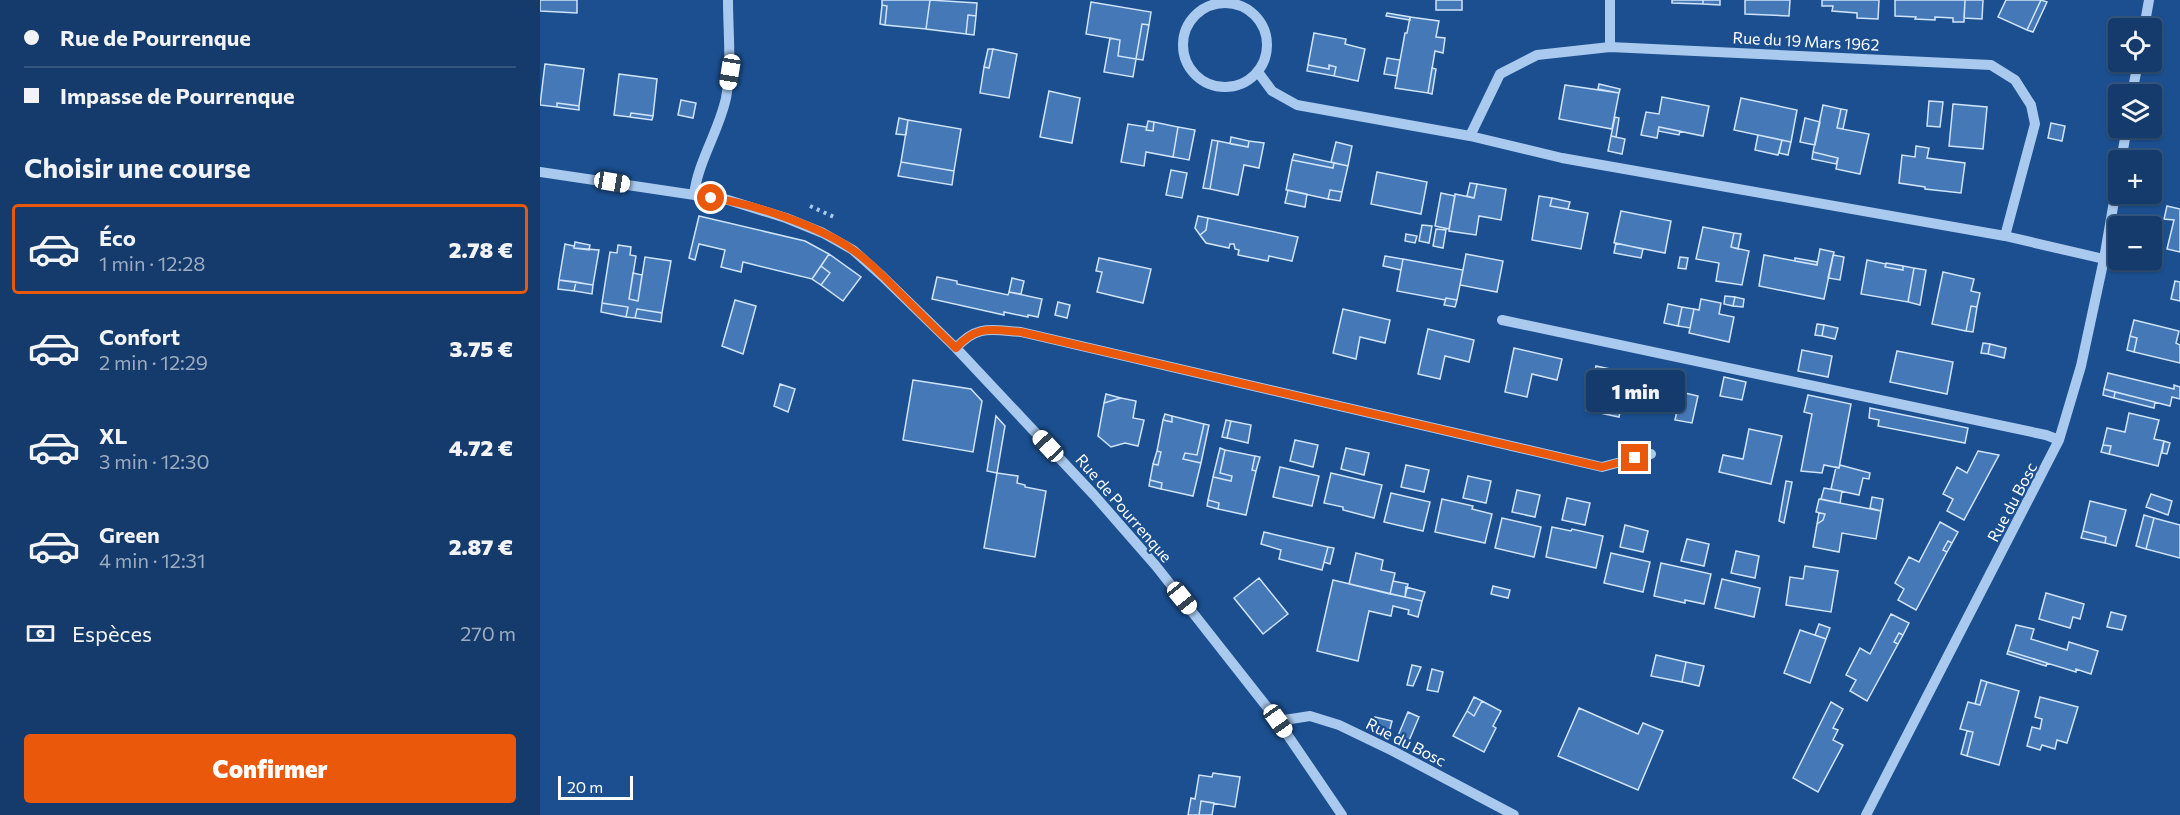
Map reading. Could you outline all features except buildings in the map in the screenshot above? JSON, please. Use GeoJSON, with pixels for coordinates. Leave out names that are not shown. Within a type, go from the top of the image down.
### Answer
{"type":"FeatureCollection","features":[{"type":"Feature","properties":{"kind":"street"},"geometry":{"type":"LineString","coordinates":[[694,195],[697,178],[726,99],[730,72],[728,0]]}},
{"type":"Feature","properties":{"kind":"street"},"geometry":{"type":"LineString","coordinates":[[1610,0],[1610,47]]}},
{"type":"Feature","properties":{"kind":"street"},"geometry":{"type":"LineString","coordinates":[[2146,18],[2149,0]]}},
{"type":"Feature","properties":{"kind":"street"},"geometry":{"type":"LineString","coordinates":[[1222,2],[1236,3],[1249,9],[1259,19],[1266,32],[1268,46],[1265,59],[1258,72],[1248,81],[1235,86],[1221,87],[1195,76],[1187,64],[1183,51],[1183,37],[1188,23],[1197,12],[1209,5],[1222,2]]}},
{"type":"Feature","properties":{"kind":"street","name":"Rue du 19 Mars 1962"},"geometry":{"type":"LineString","coordinates":[[1470,136],[1500,74],[1537,55],[1610,47],[1991,65],[2015,80],[2031,105],[2035,124],[2005,236]]}},
{"type":"Feature","properties":{"kind":"street"},"geometry":{"type":"LineString","coordinates":[[1258,72],[1272,91],[1297,105],[1470,136],[1562,158],[2005,236],[2104,259]]}},
{"type":"Feature","properties":{"kind":"street","name":"Rue de Pourrenque"},"geometry":{"type":"LineString","coordinates":[[540,172],[728,200],[786,218],[823,233],[853,250],[956,348],[1094,495],[1156,566],[1278,721],[1342,815]]}},
{"type":"Feature","properties":{"kind":"street","name":"Rue du Bosc"},"geometry":{"type":"LineString","coordinates":[[1866,815],[2059,440],[2081,366],[2114,204]]}},
{"type":"Feature","properties":{"kind":"street"},"geometry":{"type":"LineString","coordinates":[[1502,320],[2046,435],[2059,440]]}},
{"type":"Feature","properties":{"kind":"street"},"geometry":{"type":"LineString","coordinates":[[956,348],[967,336],[986,330],[1021,332],[1602,467],[1651,454]]}},
{"type":"Feature","properties":{"kind":"street","name":"Rue du Bosc"},"geometry":{"type":"LineString","coordinates":[[1278,721],[1310,716],[1339,725],[1514,815]]}},
{"type":"Feature","properties":{"kind":"route"},"geometry":{"type":"LineString","coordinates":[[711,198],[728,200],[786,218],[823,233],[853,250],[956,348],[967,336],[986,330],[1021,332],[1602,467],[1635,458]]}}]}
